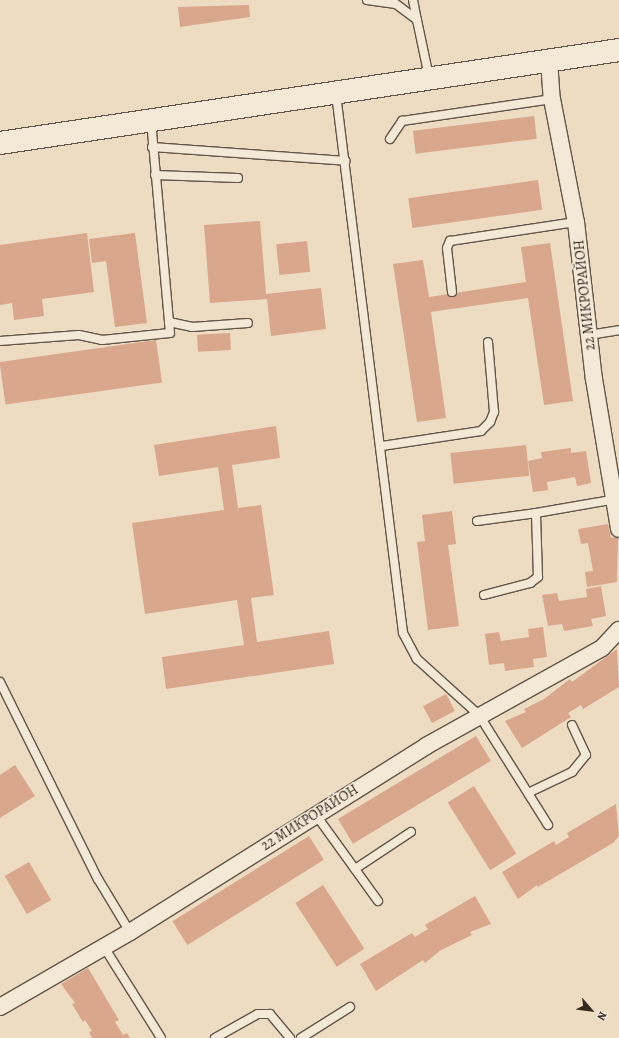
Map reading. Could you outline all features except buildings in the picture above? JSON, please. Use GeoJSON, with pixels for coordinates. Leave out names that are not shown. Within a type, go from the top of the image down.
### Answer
{"type":"FeatureCollection","features":[{"type":"Feature","properties":{"kind":"main road"},"geometry":{"type":"LineString","coordinates":[[0,143],[150,122],[336,91],[619,50]]}},
{"type":"Feature","properties":{"kind":"street","name":"22 МИКРОРАЙОН"},"geometry":{"type":"LineString","coordinates":[[549,60],[552,99],[576,222],[589,336],[616,499],[619,529]]}},
{"type":"Feature","properties":{"kind":"street","name":"22 МИКРОРАЙОН"},"geometry":{"type":"LineString","coordinates":[[0,1007],[130,932],[316,814],[479,715],[602,648],[619,630]]}},
{"type":"Feature","properties":{"kind":"lane"},"geometry":{"type":"LineString","coordinates":[[367,0],[396,4],[417,20]]}},
{"type":"Feature","properties":{"kind":"lane"},"geometry":{"type":"LineString","coordinates":[[413,0],[429,78]]}},
{"type":"Feature","properties":{"kind":"lane"},"geometry":{"type":"LineString","coordinates":[[336,91],[382,446],[403,633],[417,660],[479,715],[548,825]]}},
{"type":"Feature","properties":{"kind":"lane"},"geometry":{"type":"LineString","coordinates":[[390,139],[395,127],[402,121],[552,99]]}},
{"type":"Feature","properties":{"kind":"lane"},"geometry":{"type":"LineString","coordinates":[[0,341],[79,335],[102,340],[138,338],[170,332],[150,122]]}},
{"type":"Feature","properties":{"kind":"lane"},"geometry":{"type":"LineString","coordinates":[[152,147],[345,161]]}},
{"type":"Feature","properties":{"kind":"lane"},"geometry":{"type":"LineString","coordinates":[[155,176],[238,178]]}},
{"type":"Feature","properties":{"kind":"lane"},"geometry":{"type":"LineString","coordinates":[[452,292],[447,248],[450,242],[576,222]]}},
{"type":"Feature","properties":{"kind":"lane"},"geometry":{"type":"LineString","coordinates":[[169,322],[192,327],[248,323]]}},
{"type":"Feature","properties":{"kind":"lane"},"geometry":{"type":"LineString","coordinates":[[589,336],[619,330]]}},
{"type":"Feature","properties":{"kind":"lane"},"geometry":{"type":"LineString","coordinates":[[382,446],[481,431],[490,422],[494,412],[488,342]]}},
{"type":"Feature","properties":{"kind":"lane"},"geometry":{"type":"LineString","coordinates":[[477,521],[536,513],[616,499]]}},
{"type":"Feature","properties":{"kind":"lane"},"geometry":{"type":"LineString","coordinates":[[484,595],[530,583],[538,577],[536,513]]}},
{"type":"Feature","properties":{"kind":"lane"},"geometry":{"type":"LineString","coordinates":[[0,682],[98,879],[130,932]]}},
{"type":"Feature","properties":{"kind":"lane"},"geometry":{"type":"LineString","coordinates":[[528,793],[572,772],[586,756],[572,725]]}},
{"type":"Feature","properties":{"kind":"lane"},"geometry":{"type":"LineString","coordinates":[[316,814],[378,901]]}},
{"type":"Feature","properties":{"kind":"lane"},"geometry":{"type":"LineString","coordinates":[[355,869],[411,832]]}},
{"type":"Feature","properties":{"kind":"lane"},"geometry":{"type":"LineString","coordinates":[[104,947],[161,1038]]}},
{"type":"Feature","properties":{"kind":"lane"},"geometry":{"type":"LineString","coordinates":[[301,1038],[350,1007]]}},
{"type":"Feature","properties":{"kind":"lane"},"geometry":{"type":"LineString","coordinates":[[215,1038],[258,1014],[270,1014],[290,1038]]}}]}
